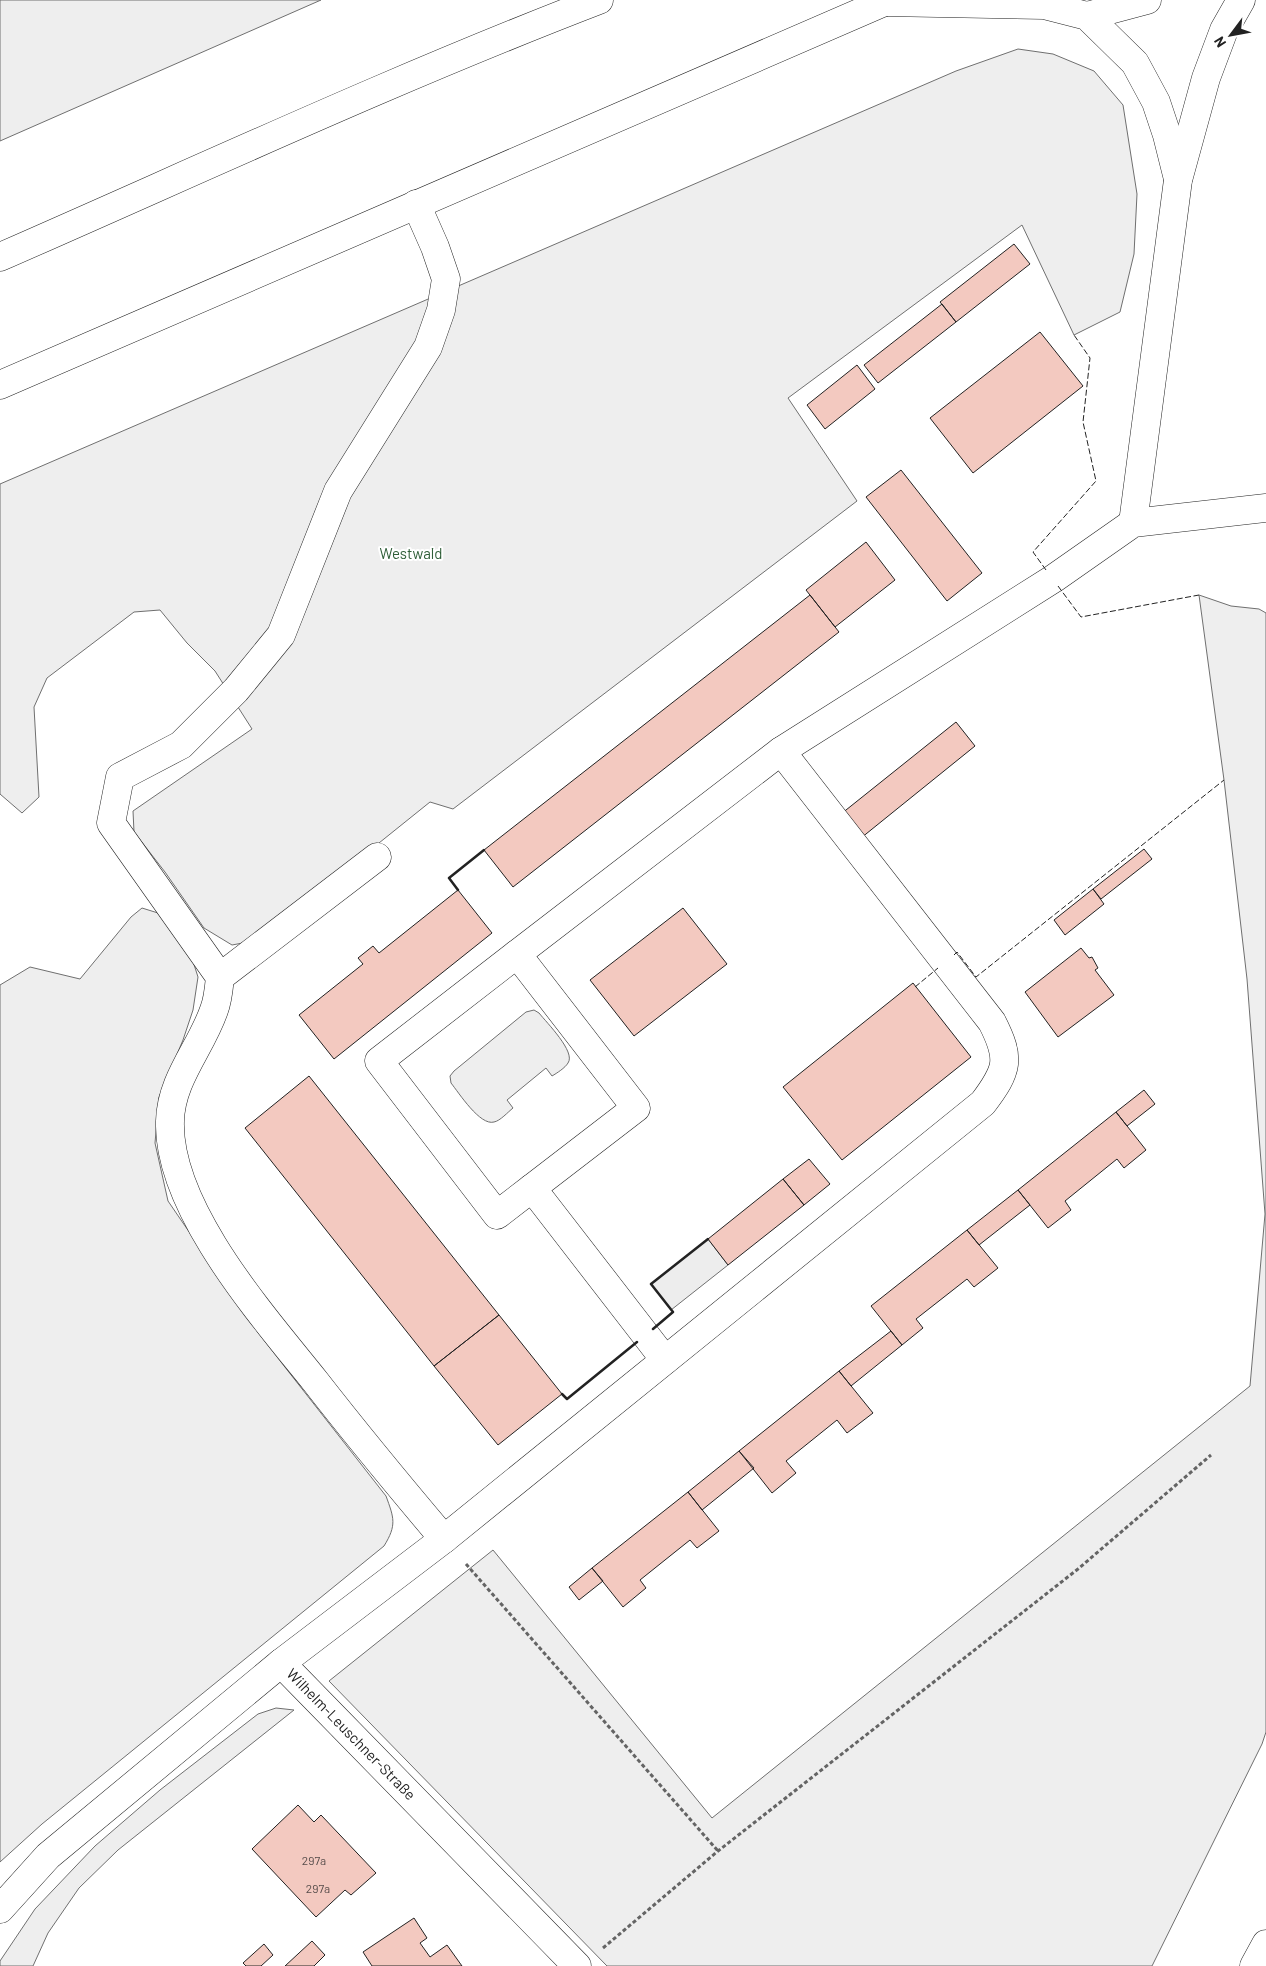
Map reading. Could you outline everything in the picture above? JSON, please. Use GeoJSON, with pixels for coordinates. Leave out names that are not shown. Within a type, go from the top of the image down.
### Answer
{"type":"FeatureCollection","features":[{"type":"Feature","properties":{"kind":"main road"},"geometry":{"type":"LineString","coordinates":[[506,36],[570,0]]}},
{"type":"Feature","properties":{"kind":"main road"},"geometry":{"type":"LineString","coordinates":[[0,258],[506,36],[599,0]]}},
{"type":"Feature","properties":{"kind":"main road"},"geometry":{"type":"LineString","coordinates":[[0,385],[886,1],[1044,6],[1086,16],[1147,0]]}},
{"type":"Feature","properties":{"kind":"main road"},"geometry":{"type":"LineString","coordinates":[[1133,523],[1178,180],[1206,78],[1224,30],[1241,0]]}},
{"type":"Feature","properties":{"kind":"main road"},"geometry":{"type":"LineString","coordinates":[[1086,16],[1135,63],[1156,102],[1167,135],[1178,180]]}},
{"type":"Feature","properties":{"kind":"main road"},"geometry":{"type":"LineString","coordinates":[[416,204],[435,247],[446,279],[441,310],[428,347],[338,491],[281,635],[236,690],[181,745],[120,777],[111,823],[220,976],[215,1010],[172,1099],[170,1123],[173,1149],[181,1182],[193,1211],[223,1260],[257,1308],[380,1463],[444,1539]]}},
{"type":"Feature","properties":{"kind":"main road"},"geometry":{"type":"LineString","coordinates":[[517,954],[636,1108],[497,1215],[379,1061],[517,954],[781,751],[1053,579],[1133,523],[1266,508]]}},
{"type":"Feature","properties":{"kind":"main road"},"geometry":{"type":"LineString","coordinates":[[281,1663],[444,1539],[983,1102],[998,1084],[1006,1061],[1001,1040],[992,1022],[781,751]]}},
{"type":"Feature","properties":{"kind":"main road"},"geometry":{"type":"LineString","coordinates":[[220,976],[378,857]]}},
{"type":"Feature","properties":{"kind":"main road"},"geometry":{"type":"LineString","coordinates":[[532,1188],[665,1360]]}},
{"type":"Feature","properties":{"kind":"main road","name":"Wilhelm-Leuschner-Straße"},"geometry":{"type":"LineString","coordinates":[[0,1909],[48,1856],[281,1663],[587,1960]]}},
{"type":"Feature","properties":{"kind":"main road"},"geometry":{"type":"LineString","coordinates":[[1254,1966],[1266,1944]]}},
{"type":"Feature","properties":{"kind":"path"},"geometry":{"type":"LineString","coordinates":[[587,1960],[718,1851],[1078,1569],[1211,1455]]}},
{"type":"Feature","properties":{"kind":"path"},"geometry":{"type":"LineString","coordinates":[[444,1539],[718,1851]]}},
{"type":"Feature","properties":{"kind":"green space"},"geometry":{"type":"Polygon","coordinates":[[[0,0],[321,0],[0,141],[0,0]]]}},
{"type":"Feature","properties":{"kind":"green space","name":"Westwald"},"geometry":{"type":"Polygon","coordinates":[[[1018,49],[1053,54],[1094,71],[1123,105],[1137,194],[1134,254],[1120,312],[1074,335],[1022,225],[788,398],[857,501],[453,809],[430,802],[318,892],[248,942],[232,945],[204,928],[134,832],[133,811],[252,729],[215,671],[187,643],[160,610],[134,612],[47,678],[34,707],[39,797],[22,813],[0,794],[0,484],[956,71],[1018,49]]]}},
{"type":"Feature","properties":{"kind":"green space"},"geometry":{"type":"Polygon","coordinates":[[[1199,595],[1231,606],[1259,609],[1266,613],[1266,1732],[1262,1744],[1152,1966],[607,1966],[329,1681],[493,1550],[712,1818],[1250,1386],[1265,1214],[1247,979],[1224,780],[1199,595]]]}},
{"type":"Feature","properties":{"kind":"green space"},"geometry":{"type":"Polygon","coordinates":[[[142,908],[158,913],[190,952],[198,977],[193,1010],[183,1040],[159,1097],[155,1143],[168,1201],[259,1334],[386,1496],[393,1521],[391,1532],[384,1546],[42,1824],[0,1862],[0,985],[30,967],[80,979],[131,917],[142,908]]]}},
{"type":"Feature","properties":{"kind":"green space"},"geometry":{"type":"Polygon","coordinates":[[[534,1010],[554,1030],[564,1045],[568,1052],[568,1063],[563,1069],[552,1076],[546,1068],[507,1100],[513,1108],[499,1120],[488,1122],[470,1108],[451,1083],[450,1076],[526,1012],[534,1010]]]}},
{"type":"Feature","properties":{"kind":"green space"},"geometry":{"type":"Polygon","coordinates":[[[276,1708],[294,1710],[118,1850],[79,1888],[48,1933],[33,1966],[0,1966],[0,1961],[35,1909],[95,1846],[160,1790],[258,1714],[276,1708]]]}},
{"type":"Feature","properties":{"kind":"shaded area"},"geometry":{"type":"Polygon","coordinates":[[[708,1239],[728,1265],[671,1310],[651,1284],[708,1239]]]}},
{"type":"Feature","properties":{"kind":"building"},"geometry":{"type":"Polygon","coordinates":[[[1014,244],[1030,264],[956,322],[940,302],[1014,244]]]}},
{"type":"Feature","properties":{"kind":"building"},"geometry":{"type":"Polygon","coordinates":[[[942,304],[956,322],[878,383],[864,365],[942,304]]]}},
{"type":"Feature","properties":{"kind":"building"},"geometry":{"type":"Polygon","coordinates":[[[1040,332],[1083,386],[973,473],[930,418],[1040,332]]]}},
{"type":"Feature","properties":{"kind":"building"},"geometry":{"type":"Polygon","coordinates":[[[857,365],[875,389],[825,429],[807,405],[857,365]]]}},
{"type":"Feature","properties":{"kind":"building"},"geometry":{"type":"Polygon","coordinates":[[[901,470],[982,573],[947,601],[866,497],[901,470]]]}},
{"type":"Feature","properties":{"kind":"building"},"geometry":{"type":"Polygon","coordinates":[[[866,542],[895,580],[835,627],[806,590],[866,542]]]}},
{"type":"Feature","properties":{"kind":"building"},"geometry":{"type":"Polygon","coordinates":[[[810,595],[839,632],[513,887],[484,850],[810,595]]]}},
{"type":"Feature","properties":{"kind":"building"},"geometry":{"type":"Polygon","coordinates":[[[956,722],[975,746],[861,838],[841,814],[956,722]]]}},
{"type":"Feature","properties":{"kind":"building"},"geometry":{"type":"Polygon","coordinates":[[[1144,849],[1152,859],[1101,899],[1093,889],[1144,849]]]}},
{"type":"Feature","properties":{"kind":"building"},"geometry":{"type":"Polygon","coordinates":[[[1093,889],[1104,904],[1065,935],[1054,920],[1093,889]]]}},
{"type":"Feature","properties":{"kind":"building"},"geometry":{"type":"Polygon","coordinates":[[[458,890],[492,933],[334,1059],[299,1015],[363,964],[358,958],[373,946],[379,953],[458,890]]]}},
{"type":"Feature","properties":{"kind":"building"},"geometry":{"type":"Polygon","coordinates":[[[683,908],[727,964],[634,1036],[590,980],[683,908]]]}},
{"type":"Feature","properties":{"kind":"building"},"geometry":{"type":"Polygon","coordinates":[[[1081,948],[1089,958],[1092,957],[1098,968],[1095,970],[1114,995],[1058,1037],[1025,992],[1081,948]]]}},
{"type":"Feature","properties":{"kind":"building"},"geometry":{"type":"Polygon","coordinates":[[[913,983],[971,1057],[842,1160],[783,1087],[913,983]]]}},
{"type":"Feature","properties":{"kind":"building"},"geometry":{"type":"Polygon","coordinates":[[[309,1076],[499,1315],[434,1366],[245,1128],[309,1076]]]}},
{"type":"Feature","properties":{"kind":"building"},"geometry":{"type":"Polygon","coordinates":[[[1144,1090],[1155,1104],[1127,1126],[1116,1112],[1144,1090]]]}},
{"type":"Feature","properties":{"kind":"building"},"geometry":{"type":"Polygon","coordinates":[[[1116,1112],[1146,1150],[1124,1168],[1117,1159],[1065,1201],[1071,1210],[1048,1228],[1018,1190],[1116,1112]]]}},
{"type":"Feature","properties":{"kind":"building"},"geometry":{"type":"Polygon","coordinates":[[[809,1159],[830,1184],[804,1205],[783,1179],[809,1159]]]}},
{"type":"Feature","properties":{"kind":"building"},"geometry":{"type":"Polygon","coordinates":[[[783,1179],[804,1205],[728,1265],[708,1239],[783,1179]]]}},
{"type":"Feature","properties":{"kind":"building"},"geometry":{"type":"Polygon","coordinates":[[[1018,1190],[1030,1205],[979,1245],[967,1230],[1018,1190]]]}},
{"type":"Feature","properties":{"kind":"building"},"geometry":{"type":"Polygon","coordinates":[[[967,1230],[998,1268],[974,1287],[967,1279],[916,1319],[923,1328],[902,1345],[871,1306],[967,1230]]]}},
{"type":"Feature","properties":{"kind":"building"},"geometry":{"type":"Polygon","coordinates":[[[499,1315],[562,1394],[498,1445],[434,1366],[499,1315]]]}},
{"type":"Feature","properties":{"kind":"building"},"geometry":{"type":"Polygon","coordinates":[[[891,1331],[902,1345],[851,1386],[839,1371],[891,1331]]]}},
{"type":"Feature","properties":{"kind":"building"},"geometry":{"type":"Polygon","coordinates":[[[839,1371],[873,1413],[847,1433],[837,1420],[786,1461],[796,1473],[772,1493],[739,1451],[839,1371]]]}},
{"type":"Feature","properties":{"kind":"building"},"geometry":{"type":"Polygon","coordinates":[[[739,1451],[754,1468],[702,1510],[688,1492],[739,1451]]]}},
{"type":"Feature","properties":{"kind":"building"},"geometry":{"type":"Polygon","coordinates":[[[688,1492],[719,1531],[697,1548],[690,1540],[640,1580],[646,1588],[623,1607],[592,1568],[688,1492]]]}},
{"type":"Feature","properties":{"kind":"building"},"geometry":{"type":"Polygon","coordinates":[[[592,1568],[603,1581],[579,1600],[569,1587],[592,1568]]]}},
{"type":"Feature","properties":{"kind":"building"},"geometry":{"type":"Polygon","coordinates":[[[298,1805],[314,1822],[321,1815],[376,1873],[351,1895],[345,1890],[316,1917],[252,1849],[298,1805]]]}},
{"type":"Feature","properties":{"kind":"building"},"geometry":{"type":"Polygon","coordinates":[[[414,1918],[427,1938],[420,1943],[430,1957],[447,1945],[462,1966],[372,1966],[363,1952],[414,1918]]]}},
{"type":"Feature","properties":{"kind":"building"},"geometry":{"type":"Polygon","coordinates":[[[312,1941],[325,1955],[314,1966],[285,1966],[312,1941]]]}},
{"type":"Feature","properties":{"kind":"building"},"geometry":{"type":"Polygon","coordinates":[[[264,1944],[273,1955],[261,1966],[246,1966],[243,1963],[264,1944]]]}},
{"type":"Feature","properties":{"kind":"fence"},"geometry":{"type":"LineString","coordinates":[[1046,570],[1033,552],[1096,481],[1083,422],[1090,358],[1074,335]]}},
{"type":"Feature","properties":{"kind":"fence"},"geometry":{"type":"LineString","coordinates":[[1058,586],[1081,617],[1199,595]]}},
{"type":"Feature","properties":{"kind":"fence"},"geometry":{"type":"LineString","coordinates":[[954,955],[957,952],[976,977],[1224,780]]}},
{"type":"Feature","properties":{"kind":"fence"},"geometry":{"type":"LineString","coordinates":[[915,987],[938,968]]}},
{"type":"Feature","properties":{"kind":"wall"},"geometry":{"type":"LineString","coordinates":[[458,890],[449,878],[484,850]]}},
{"type":"Feature","properties":{"kind":"wall"},"geometry":{"type":"LineString","coordinates":[[653,1329],[673,1312],[651,1284],[708,1239]]}},
{"type":"Feature","properties":{"kind":"wall"},"geometry":{"type":"LineString","coordinates":[[562,1394],[567,1399],[637,1342]]}}]}
